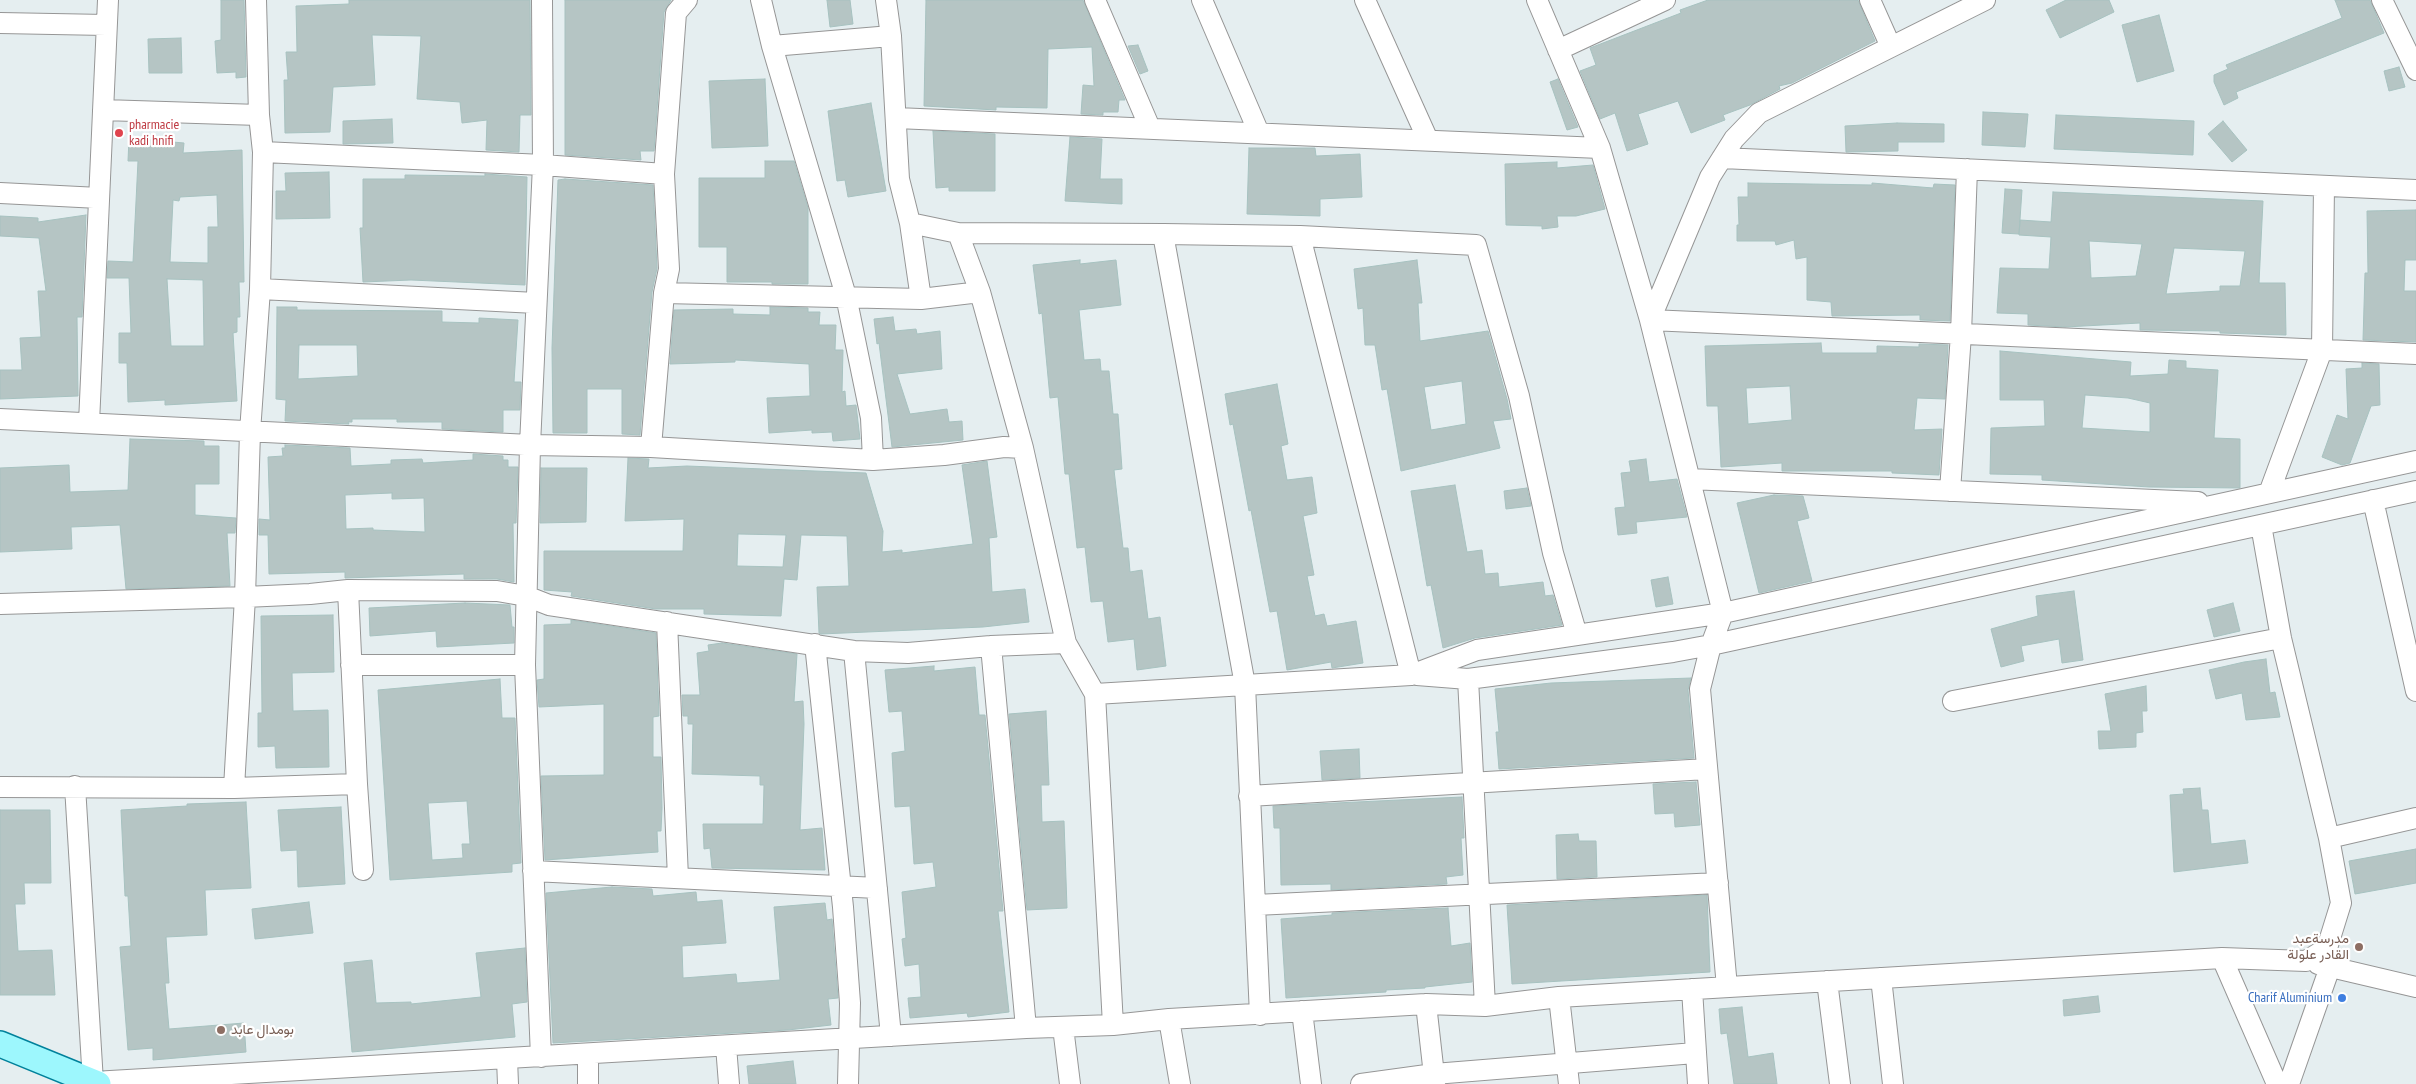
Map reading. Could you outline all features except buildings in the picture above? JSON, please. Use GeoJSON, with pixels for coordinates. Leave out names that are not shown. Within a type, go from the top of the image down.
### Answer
{"type":"FeatureCollection","features":[{"type":"Feature","properties":{"kind":"main road"},"geometry":{"type":"LineString","coordinates":[[0,1044],[95,1083]]}},
{"type":"Feature","properties":{"kind":"main road"},"geometry":{"type":"LineString","coordinates":[[67,1084],[95,1083]]}},
{"type":"Feature","properties":{"kind":"street"},"geometry":{"type":"LineString","coordinates":[[89,423],[108,0]]}},
{"type":"Feature","properties":{"kind":"street"},"geometry":{"type":"LineString","coordinates":[[234,788],[245,597],[250,432],[260,289],[263,152],[259,115],[256,0]]}},
{"type":"Feature","properties":{"kind":"street"},"geometry":{"type":"LineString","coordinates":[[541,1057],[524,665],[530,445],[543,165],[542,0]]}},
{"type":"Feature","properties":{"kind":"street"},"geometry":{"type":"LineString","coordinates":[[650,447],[664,293],[668,269],[664,174],[676,13],[687,0]]}},
{"type":"Feature","properties":{"kind":"street"},"geometry":{"type":"LineString","coordinates":[[761,0],[772,46],[846,296],[871,418],[874,460]]}},
{"type":"Feature","properties":{"kind":"street"},"geometry":{"type":"LineString","coordinates":[[886,0],[891,36],[899,179],[910,223],[921,299]]}},
{"type":"Feature","properties":{"kind":"street"},"geometry":{"type":"LineString","coordinates":[[1095,0],[1150,128]]}},
{"type":"Feature","properties":{"kind":"street"},"geometry":{"type":"LineString","coordinates":[[1202,0],[1259,133]]}},
{"type":"Feature","properties":{"kind":"street"},"geometry":{"type":"LineString","coordinates":[[1365,0],[1428,140]]}},
{"type":"Feature","properties":{"kind":"street"},"geometry":{"type":"LineString","coordinates":[[1537,0],[1600,148],[1650,320],[1723,613],[1711,646],[1700,689],[1727,987]]}},
{"type":"Feature","properties":{"kind":"street"},"geometry":{"type":"LineString","coordinates":[[1558,50],[1665,0]]}},
{"type":"Feature","properties":{"kind":"street"},"geometry":{"type":"LineString","coordinates":[[1870,0],[1891,47]]}},
{"type":"Feature","properties":{"kind":"street"},"geometry":{"type":"LineString","coordinates":[[1650,320],[1710,177],[1734,139],[1759,113],[1985,0]]}},
{"type":"Feature","properties":{"kind":"street"},"geometry":{"type":"LineString","coordinates":[[2382,0],[2416,70]]}},
{"type":"Feature","properties":{"kind":"street"},"geometry":{"type":"LineString","coordinates":[[0,23],[106,25]]}},
{"type":"Feature","properties":{"kind":"street"},"geometry":{"type":"LineString","coordinates":[[772,46],[891,36]]}},
{"type":"Feature","properties":{"kind":"street"},"geometry":{"type":"LineString","coordinates":[[103,110],[259,115]]}},
{"type":"Feature","properties":{"kind":"street"},"geometry":{"type":"LineString","coordinates":[[896,118],[1600,148]]}},
{"type":"Feature","properties":{"kind":"street"},"geometry":{"type":"LineString","coordinates":[[263,152],[543,165],[664,174]]}},
{"type":"Feature","properties":{"kind":"street"},"geometry":{"type":"LineString","coordinates":[[1722,158],[2416,190]]}},
{"type":"Feature","properties":{"kind":"street"},"geometry":{"type":"LineString","coordinates":[[1950,491],[1961,334],[1967,169]]}},
{"type":"Feature","properties":{"kind":"street"},"geometry":{"type":"LineString","coordinates":[[2269,493],[2322,350],[2324,186]]}},
{"type":"Feature","properties":{"kind":"street"},"geometry":{"type":"LineString","coordinates":[[0,193],[99,198]]}},
{"type":"Feature","properties":{"kind":"street"},"geometry":{"type":"LineString","coordinates":[[910,223],[958,233],[1300,236],[1476,245],[1519,396],[1553,553],[1577,634]]}},
{"type":"Feature","properties":{"kind":"street"},"geometry":{"type":"LineString","coordinates":[[958,233],[980,292],[1023,448],[1066,643],[1095,694],[1113,1025]]}},
{"type":"Feature","properties":{"kind":"street"},"geometry":{"type":"LineString","coordinates":[[1163,234],[1245,685],[1260,1015]]}},
{"type":"Feature","properties":{"kind":"street"},"geometry":{"type":"LineString","coordinates":[[1300,236],[1411,675]]}},
{"type":"Feature","properties":{"kind":"street"},"geometry":{"type":"LineString","coordinates":[[260,289],[536,303]]}},
{"type":"Feature","properties":{"kind":"street"},"geometry":{"type":"LineString","coordinates":[[664,293],[921,299],[980,292]]}},
{"type":"Feature","properties":{"kind":"street"},"geometry":{"type":"LineString","coordinates":[[1650,320],[2416,354]]}},
{"type":"Feature","properties":{"kind":"street"},"geometry":{"type":"LineString","coordinates":[[0,419],[530,445],[650,447],[874,460],[944,455],[1004,447],[1023,448]]}},
{"type":"Feature","properties":{"kind":"street"},"geometry":{"type":"LineString","coordinates":[[1411,675],[1478,650],[1723,613],[2416,461]]}},
{"type":"Feature","properties":{"kind":"street"},"geometry":{"type":"LineString","coordinates":[[1690,479],[2225,503]]}},
{"type":"Feature","properties":{"kind":"street"},"geometry":{"type":"LineString","coordinates":[[1095,694],[1411,675],[1468,679],[1663,654],[1711,646],[2416,491]]}},
{"type":"Feature","properties":{"kind":"street"},"geometry":{"type":"LineString","coordinates":[[2373,500],[2416,691]]}},
{"type":"Feature","properties":{"kind":"street"},"geometry":{"type":"LineString","coordinates":[[2261,525],[2281,638],[2329,838],[2341,903],[2327,948],[2306,961]]}},
{"type":"Feature","properties":{"kind":"street"},"geometry":{"type":"LineString","coordinates":[[0,604],[245,597],[348,590],[497,591],[526,596],[549,605],[854,651],[908,653],[991,646],[1066,643]]}},
{"type":"Feature","properties":{"kind":"street"},"geometry":{"type":"LineString","coordinates":[[348,590],[363,870]]}},
{"type":"Feature","properties":{"kind":"street"},"geometry":{"type":"LineString","coordinates":[[667,622],[678,878]]}},
{"type":"Feature","properties":{"kind":"street"},"geometry":{"type":"LineString","coordinates":[[1953,701],[2281,638]]}},
{"type":"Feature","properties":{"kind":"street"},"geometry":{"type":"LineString","coordinates":[[815,644],[841,886],[850,1003],[848,1084]]}},
{"type":"Feature","properties":{"kind":"street"},"geometry":{"type":"LineString","coordinates":[[991,646],[1026,1028]]}},
{"type":"Feature","properties":{"kind":"street"},"geometry":{"type":"LineString","coordinates":[[854,651],[891,1036]]}},
{"type":"Feature","properties":{"kind":"street"},"geometry":{"type":"LineString","coordinates":[[351,665],[524,665]]}},
{"type":"Feature","properties":{"kind":"street"},"geometry":{"type":"LineString","coordinates":[[1468,679],[1485,1006]]}},
{"type":"Feature","properties":{"kind":"street"},"geometry":{"type":"LineString","coordinates":[[1249,796],[1707,769]]}},
{"type":"Feature","properties":{"kind":"street"},"geometry":{"type":"LineString","coordinates":[[0,787],[234,788],[357,784]]}},
{"type":"Feature","properties":{"kind":"street"},"geometry":{"type":"LineString","coordinates":[[75,786],[95,1083],[1026,1028],[1113,1025],[1169,1019],[1426,1004],[1485,1006],[1559,997],[2222,958],[2306,961],[2416,988]]}},
{"type":"Feature","properties":{"kind":"street"},"geometry":{"type":"LineString","coordinates":[[2329,838],[2416,818]]}},
{"type":"Feature","properties":{"kind":"street"},"geometry":{"type":"LineString","coordinates":[[533,871],[877,888]]}},
{"type":"Feature","properties":{"kind":"street"},"geometry":{"type":"LineString","coordinates":[[1255,905],[1718,883]]}},
{"type":"Feature","properties":{"kind":"street"},"geometry":{"type":"LineString","coordinates":[[2222,958],[2277,1084]]}},
{"type":"Feature","properties":{"kind":"street"},"geometry":{"type":"LineString","coordinates":[[2289,1084],[2330,967]]}},
{"type":"Feature","properties":{"kind":"street"},"geometry":{"type":"LineString","coordinates":[[1881,978],[1893,1084]]}},
{"type":"Feature","properties":{"kind":"street"},"geometry":{"type":"LineString","coordinates":[[1827,981],[1840,1084]]}},
{"type":"Feature","properties":{"kind":"street"},"geometry":{"type":"LineString","coordinates":[[1692,989],[1698,1084]]}},
{"type":"Feature","properties":{"kind":"street"},"geometry":{"type":"LineString","coordinates":[[1559,997],[1569,1084]]}},
{"type":"Feature","properties":{"kind":"street"},"geometry":{"type":"LineString","coordinates":[[1426,1004],[1434,1079]]}},
{"type":"Feature","properties":{"kind":"street"},"geometry":{"type":"LineString","coordinates":[[1302,1012],[1310,1084]]}},
{"type":"Feature","properties":{"kind":"street"},"geometry":{"type":"LineString","coordinates":[[1169,1019],[1180,1084]]}},
{"type":"Feature","properties":{"kind":"street"},"geometry":{"type":"LineString","coordinates":[[1063,1027],[1070,1084]]}},
{"type":"Feature","properties":{"kind":"street"},"geometry":{"type":"LineString","coordinates":[[726,1046],[729,1084]]}},
{"type":"Feature","properties":{"kind":"street"},"geometry":{"type":"LineString","coordinates":[[1360,1084],[1434,1079],[1567,1062],[1695,1053]]}},
{"type":"Feature","properties":{"kind":"street"},"geometry":{"type":"LineString","coordinates":[[588,1055],[588,1084]]}},
{"type":"Feature","properties":{"kind":"street"},"geometry":{"type":"LineString","coordinates":[[506,1059],[508,1084]]}},
{"type":"Feature","properties":{"kind":"place","name":"pharmacie kadi hnifi"},"geometry":{"type":"Point","coordinates":[119,133]}},
{"type":"Feature","properties":{"kind":"place","name":"مدرسةعبد القادر علولة"},"geometry":{"type":"Point","coordinates":[2359,947]}},
{"type":"Feature","properties":{"kind":"place","name":"Charif Aluminium"},"geometry":{"type":"Point","coordinates":[2342,998]}},
{"type":"Feature","properties":{"kind":"place","name":"بومدال عابد"},"geometry":{"type":"Point","coordinates":[221,1030]}}]}
